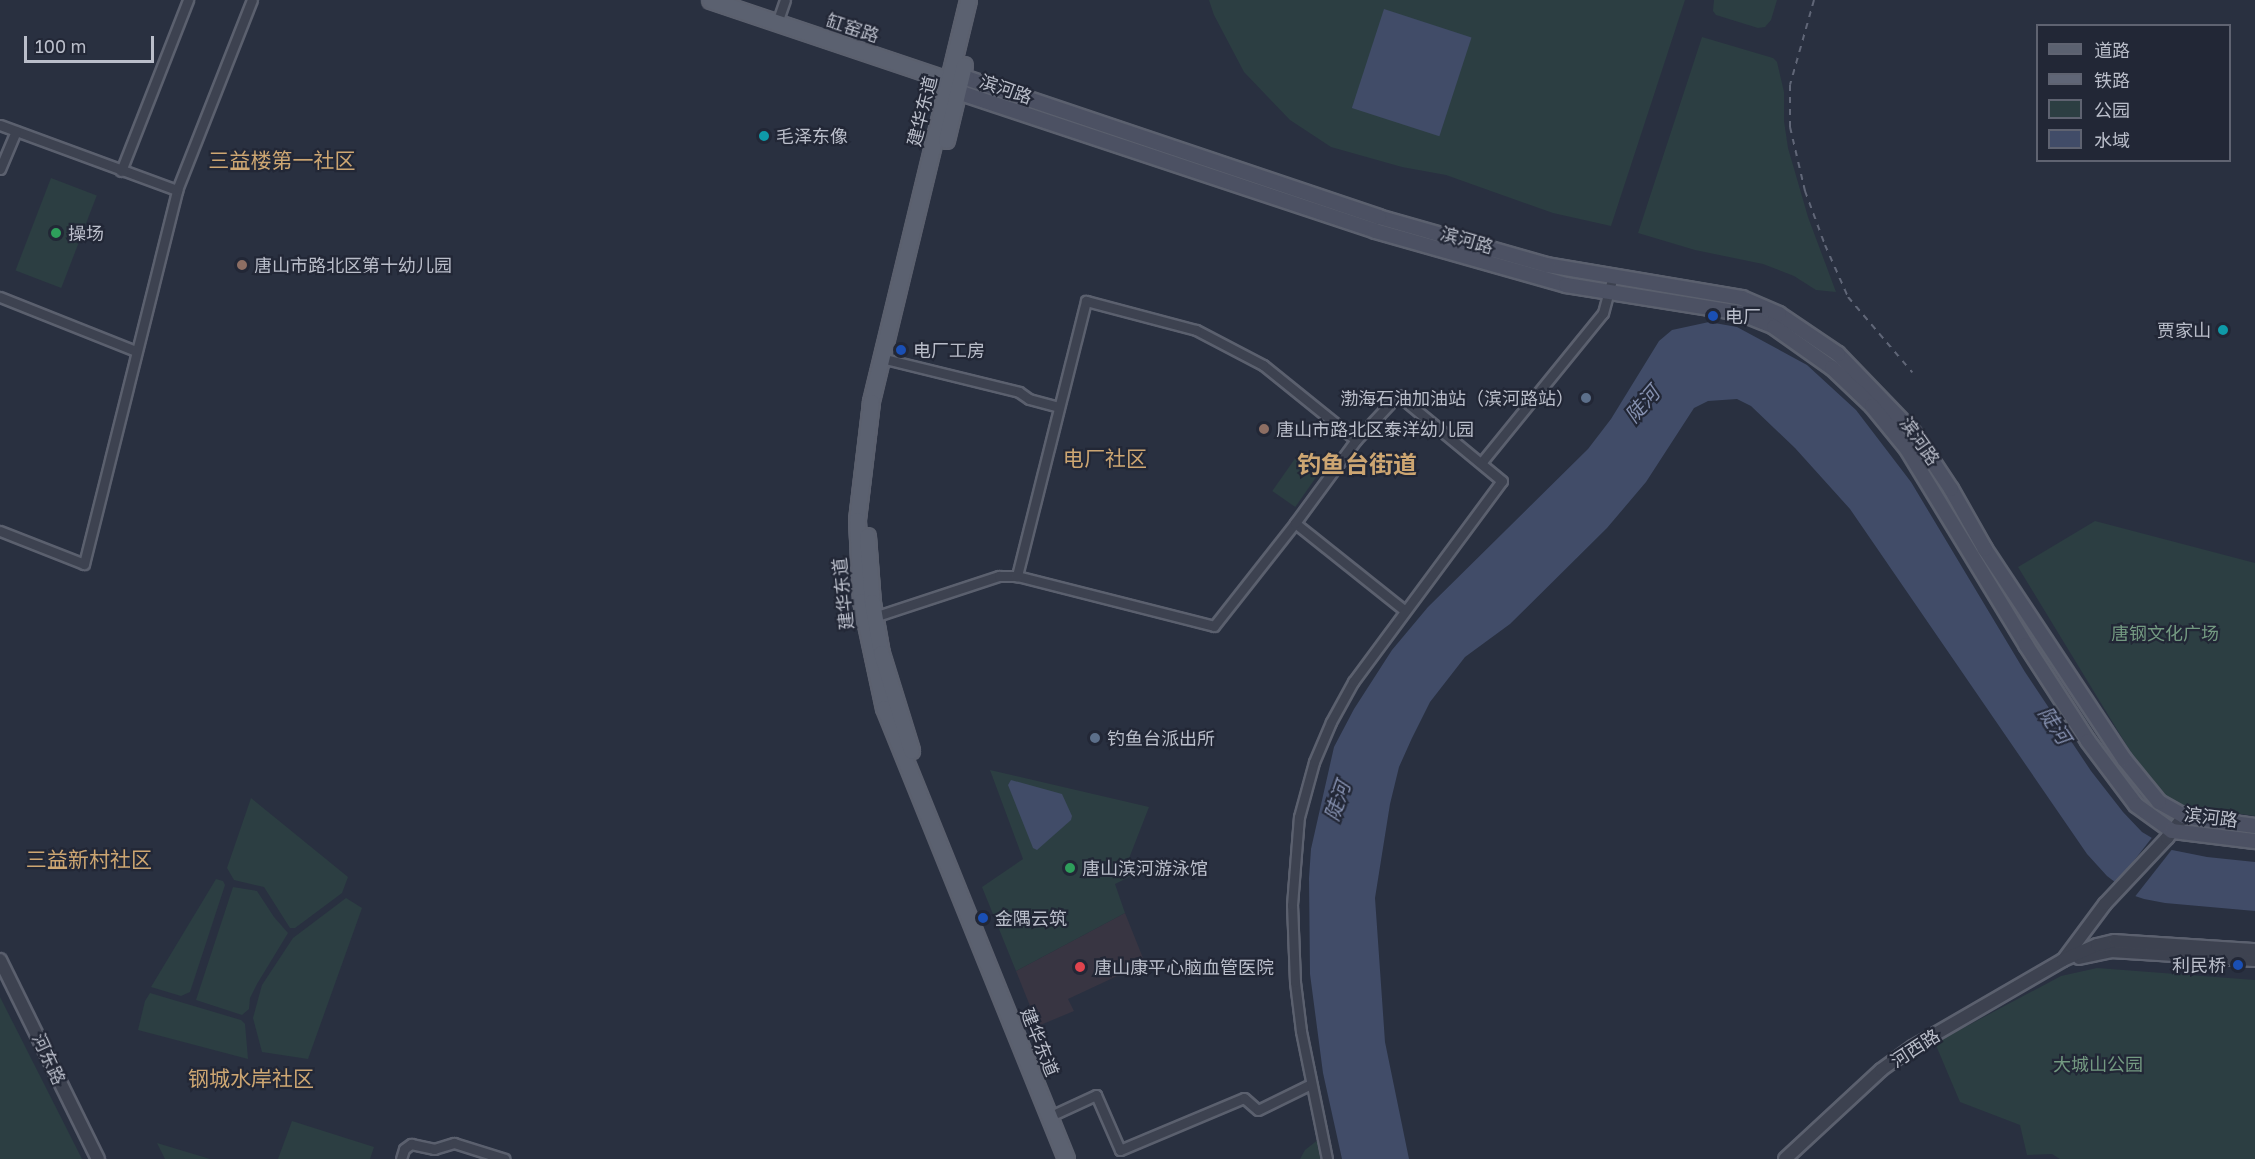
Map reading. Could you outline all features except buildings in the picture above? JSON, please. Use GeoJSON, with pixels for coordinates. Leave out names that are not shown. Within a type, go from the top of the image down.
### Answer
{"type":"FeatureCollection","features":[{"type":"Feature","properties":{"kind":"main road","name":"缸窑路"},"geometry":{"type":"LineString","coordinates":[[710,0],[956,83]]}},
{"type":"Feature","properties":{"kind":"main road","name":"建华东道"},"geometry":{"type":"LineString","coordinates":[[968,0],[956,83],[889,360],[873,443],[866,520],[874,617],[881,653],[910,746],[1075,1159]]}},
{"type":"Feature","properties":{"kind":"main road","name":"建华东道"},"geometry":{"type":"LineString","coordinates":[[978,0],[871,402],[857,520],[861,601],[884,708],[1066,1159]]}},
{"type":"Feature","properties":{"kind":"main road","name":"滨河路"},"geometry":{"type":"LineString","coordinates":[[956,83],[1379,217],[1547,265],[1742,298],[1779,314],[1838,354],[1914,433],[1951,489],[1985,549],[2124,759],[2159,802],[2184,816],[2255,826]]}},
{"type":"Feature","properties":{"kind":"main road","name":"滨河路"},"geometry":{"type":"LineString","coordinates":[[956,83],[1375,231],[1524,275],[1740,313],[1774,327],[1805,346],[1856,391],[1907,449],[2088,741],[2136,805],[2169,835],[2255,841]]}},
{"type":"Feature","properties":{"kind":"street"},"geometry":{"type":"LineString","coordinates":[[121,171],[188,0]]}},
{"type":"Feature","properties":{"kind":"street"},"geometry":{"type":"LineString","coordinates":[[0,531],[84,564],[177,190],[252,0]]}},
{"type":"Feature","properties":{"kind":"street"},"geometry":{"type":"LineString","coordinates":[[777,23],[784,0]]}},
{"type":"Feature","properties":{"kind":"street"},"geometry":{"type":"LineString","coordinates":[[0,125],[177,190]]}},
{"type":"Feature","properties":{"kind":"street"},"geometry":{"type":"LineString","coordinates":[[0,169],[16,131]]}},
{"type":"Feature","properties":{"kind":"street"},"geometry":{"type":"LineString","coordinates":[[1481,463],[1603,313],[1613,276]]}},
{"type":"Feature","properties":{"kind":"street"},"geometry":{"type":"LineString","coordinates":[[0,297],[136,351]]}},
{"type":"Feature","properties":{"kind":"street"},"geometry":{"type":"LineString","coordinates":[[1017,576],[1086,301],[1196,330],[1263,365],[1356,440]]}},
{"type":"Feature","properties":{"kind":"street"},"geometry":{"type":"LineString","coordinates":[[889,360],[1019,392],[1029,399],[1059,407]]}},
{"type":"Feature","properties":{"kind":"street"},"geometry":{"type":"LineString","coordinates":[[874,617],[999,576],[1017,576],[1214,626],[1295,524],[1356,440],[1398,395],[1502,481],[1404,610],[1353,682],[1330,722],[1314,762],[1299,817],[1292,905],[1295,982],[1311,1084],[1327,1159]]}},
{"type":"Feature","properties":{"kind":"street"},"geometry":{"type":"LineString","coordinates":[[1295,524],[1404,610]]}},
{"type":"Feature","properties":{"kind":"street"},"geometry":{"type":"LineString","coordinates":[[2063,960],[2118,891],[2184,816]]}},
{"type":"Feature","properties":{"kind":"street","name":"河西路"},"geometry":{"type":"LineString","coordinates":[[1785,1159],[1889,1064],[1913,1047],[2063,960],[2097,945],[2115,941],[2255,950]]}},
{"type":"Feature","properties":{"kind":"street","name":"河西路"},"geometry":{"type":"LineString","coordinates":[[2063,960],[2111,951],[2255,960]]}},
{"type":"Feature","properties":{"kind":"street","name":"河东路"},"geometry":{"type":"LineString","coordinates":[[0,960],[98,1159]]}},
{"type":"Feature","properties":{"kind":"street"},"geometry":{"type":"LineString","coordinates":[[1057,1113],[1096,1095],[1120,1150],[1244,1098],[1258,1110],[1311,1084]]}},
{"type":"Feature","properties":{"kind":"street"},"geometry":{"type":"LineString","coordinates":[[401,1159],[404,1149],[411,1144],[434,1149],[454,1143],[505,1159]]}},
{"type":"Feature","properties":{"kind":"shaded area","name":"唐山康平心脑血管医院"},"geometry":{"type":"Polygon","coordinates":[[[1125,913],[1145,963],[1068,999],[1074,1011],[1038,1026],[1016,971],[1125,913]]]}},
{"type":"Feature","properties":{"kind":"green space"},"geometry":{"type":"Polygon","coordinates":[[[1209,0],[1685,0],[1611,226],[1553,213],[1446,175],[1402,167],[1331,147],[1290,120],[1244,72],[1214,15],[1209,0]]]}},
{"type":"Feature","properties":{"kind":"green space"},"geometry":{"type":"Polygon","coordinates":[[[1714,0],[1777,0],[1771,20],[1765,27],[1758,28],[1716,15],[1713,11],[1714,0]]]}},
{"type":"Feature","properties":{"kind":"green space"},"geometry":{"type":"Polygon","coordinates":[[[1702,37],[1773,58],[1777,62],[1784,92],[1784,121],[1788,148],[1808,217],[1836,292],[1816,290],[1794,276],[1763,264],[1695,250],[1638,233],[1702,37]]]}},
{"type":"Feature","properties":{"kind":"green space","name":"操场"},"geometry":{"type":"Polygon","coordinates":[[[51,178],[97,196],[61,288],[16,270],[51,178]]]}},
{"type":"Feature","properties":{"kind":"green space"},"geometry":{"type":"Polygon","coordinates":[[[1301,450],[1324,466],[1295,507],[1272,491],[1301,450]]]}},
{"type":"Feature","properties":{"kind":"green space","name":"唐钢文化广场"},"geometry":{"type":"Polygon","coordinates":[[[2095,521],[2255,563],[2255,816],[2186,806],[2168,799],[2149,782],[2018,567],[2095,521]]]}},
{"type":"Feature","properties":{"kind":"green space","name":"唐山滨河游泳馆"},"geometry":{"type":"Polygon","coordinates":[[[990,770],[1149,807],[1128,861],[1133,875],[1115,884],[1125,913],[1016,971],[982,887],[1023,859],[990,770]]]}},
{"type":"Feature","properties":{"kind":"green space"},"geometry":{"type":"Polygon","coordinates":[[[251,798],[348,877],[342,893],[295,928],[290,928],[264,887],[234,880],[227,868],[251,798]]]}},
{"type":"Feature","properties":{"kind":"green space"},"geometry":{"type":"Polygon","coordinates":[[[216,879],[223,881],[225,885],[190,992],[181,996],[151,987],[216,879]]]}},
{"type":"Feature","properties":{"kind":"green space"},"geometry":{"type":"Polygon","coordinates":[[[233,887],[257,891],[288,933],[257,984],[250,998],[249,1009],[242,1015],[196,1000],[233,887]]]}},
{"type":"Feature","properties":{"kind":"green space"},"geometry":{"type":"Polygon","coordinates":[[[346,898],[362,908],[308,1059],[262,1052],[253,1018],[262,985],[293,938],[346,898]]]}},
{"type":"Feature","properties":{"kind":"green space","name":"大城山公园"},"geometry":{"type":"Polygon","coordinates":[[[2097,968],[2255,980],[2255,1159],[2060,1159],[2052,1154],[2027,1155],[2020,1125],[1960,1102],[1935,1043],[2061,976],[2097,968]]]}},
{"type":"Feature","properties":{"kind":"green space"},"geometry":{"type":"Polygon","coordinates":[[[150,993],[241,1020],[245,1024],[248,1059],[138,1030],[145,1001],[150,993]]]}},
{"type":"Feature","properties":{"kind":"green space"},"geometry":{"type":"Polygon","coordinates":[[[0,997],[82,1159],[0,1159],[0,997]]]}},
{"type":"Feature","properties":{"kind":"green space"},"geometry":{"type":"Polygon","coordinates":[[[292,1121],[374,1147],[370,1159],[278,1159],[292,1121]]]}},
{"type":"Feature","properties":{"kind":"green space"},"geometry":{"type":"Polygon","coordinates":[[[1319,1139],[1323,1159],[1300,1159],[1305,1150],[1319,1139]]]}},
{"type":"Feature","properties":{"kind":"green space"},"geometry":{"type":"Polygon","coordinates":[[[157,1143],[210,1159],[165,1159],[157,1143]]]}},
{"type":"Feature","properties":{"kind":"water"},"geometry":{"type":"Polygon","coordinates":[[[1384,9],[1471,37],[1439,136],[1352,108],[1384,9]]]}},
{"type":"Feature","properties":{"kind":"water","name":"陡河"},"geometry":{"type":"Polygon","coordinates":[[[1709,322],[1737,327],[1807,365],[1856,410],[1911,482],[2025,672],[2091,771],[2123,812],[2142,832],[2172,850],[2207,857],[2255,862],[2255,911],[2144,899],[2132,895],[2107,876],[2087,854],[1850,509],[1795,448],[1751,406],[1737,399],[1708,401],[1694,408],[1646,482],[1607,528],[1510,624],[1465,657],[1430,702],[1412,738],[1399,767],[1390,804],[1375,898],[1385,1042],[1409,1159],[1342,1159],[1323,1073],[1310,974],[1311,849],[1334,747],[1354,709],[1392,650],[1428,607],[1588,449],[1611,419],[1659,341],[1672,330],[1709,322]]]}},
{"type":"Feature","properties":{"kind":"water"},"geometry":{"type":"Polygon","coordinates":[[[1011,780],[1062,794],[1072,816],[1071,820],[1037,850],[1033,848],[1008,785],[1011,780]]]}},
{"type":"Feature","properties":{"kind":"pier"},"geometry":{"type":"Polygon","coordinates":[[[2154,835],[2172,849],[2133,900],[2115,885],[2154,835]]]}},
{"type":"Feature","properties":{"kind":"railway"},"geometry":{"type":"LineString","coordinates":[[1814,0],[1790,85],[1790,127],[1805,191],[1848,297],[1912,372]]}},
{"type":"Feature","properties":{"kind":"place","name":"毛泽东像"},"geometry":{"type":"Point","coordinates":[764,136]}},
{"type":"Feature","properties":{"kind":"place","name":"操场"},"geometry":{"type":"Point","coordinates":[56,233]}},
{"type":"Feature","properties":{"kind":"place","name":"唐山市路北区第十幼儿园"},"geometry":{"type":"Point","coordinates":[242,265]}},
{"type":"Feature","properties":{"kind":"place","name":"电厂"},"geometry":{"type":"Point","coordinates":[1713,316]}},
{"type":"Feature","properties":{"kind":"place","name":"贾家山"},"geometry":{"type":"Point","coordinates":[2223,330]}},
{"type":"Feature","properties":{"kind":"place","name":"电厂工房"},"geometry":{"type":"Point","coordinates":[901,350]}},
{"type":"Feature","properties":{"kind":"place","name":"渤海石油加油站（滨河路站）"},"geometry":{"type":"Point","coordinates":[1586,398]}},
{"type":"Feature","properties":{"kind":"place","name":"唐山市路北区泰洋幼儿园"},"geometry":{"type":"Point","coordinates":[1264,429]}},
{"type":"Feature","properties":{"kind":"place","name":"钓鱼台派出所"},"geometry":{"type":"Point","coordinates":[1095,738]}},
{"type":"Feature","properties":{"kind":"place","name":"唐山滨河游泳馆"},"geometry":{"type":"Point","coordinates":[1070,868]}},
{"type":"Feature","properties":{"kind":"place","name":"金隅云筑"},"geometry":{"type":"Point","coordinates":[983,918]}},
{"type":"Feature","properties":{"kind":"place","name":"利民桥"},"geometry":{"type":"Point","coordinates":[2238,965]}},
{"type":"Feature","properties":{"kind":"place","name":"唐山康平心脑血管医院"},"geometry":{"type":"Point","coordinates":[1080,967]}},
{"type":"Feature","properties":{"kind":"district","name":"三益楼第一社区"},"geometry":{"type":"Point","coordinates":[282,160]}},
{"type":"Feature","properties":{"kind":"district","name":"电厂社区"},"geometry":{"type":"Point","coordinates":[1105,458]}},
{"type":"Feature","properties":{"kind":"district","name":"钓鱼台街道"},"geometry":{"type":"Point","coordinates":[1357,464]}},
{"type":"Feature","properties":{"kind":"district","name":"三益新村社区"},"geometry":{"type":"Point","coordinates":[89,859]}},
{"type":"Feature","properties":{"kind":"district","name":"钢城水岸社区"},"geometry":{"type":"Point","coordinates":[251,1078]}}]}
